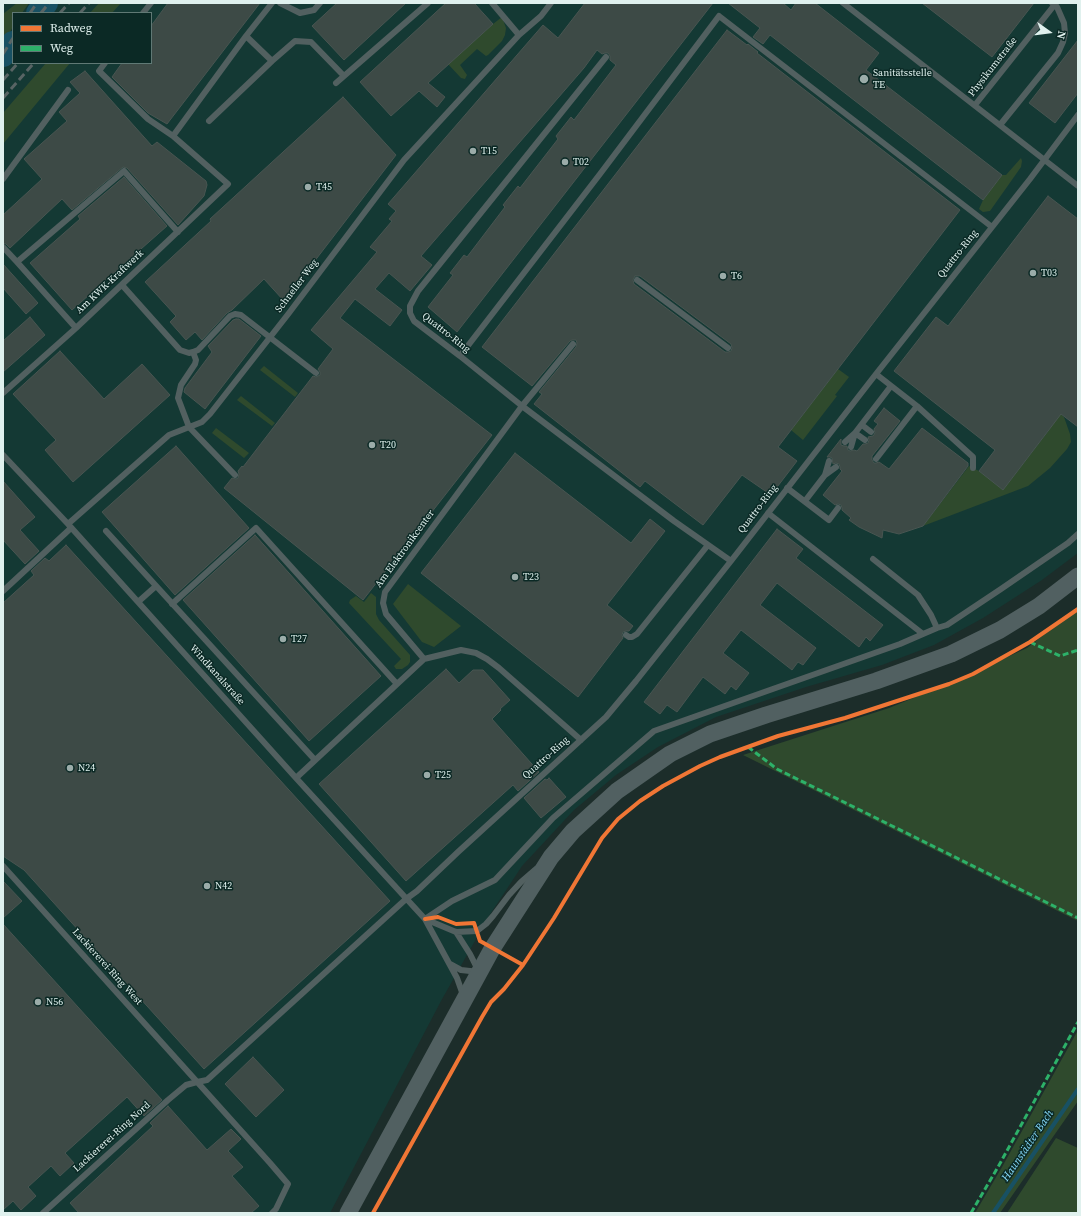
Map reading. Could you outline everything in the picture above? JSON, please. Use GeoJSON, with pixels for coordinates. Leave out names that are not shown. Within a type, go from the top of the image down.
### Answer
{"type":"FeatureCollection","features":[{"type":"Feature","properties":{"kind":"main road"},"geometry":{"type":"LineString","coordinates":[[348,1213],[492,949],[551,857],[573,831],[617,790],[670,754],[710,734],[876,681],[951,654],[1000,630],[1039,606],[1078,576]]}},
{"type":"Feature","properties":{"kind":"lane"},"geometry":{"type":"LineString","coordinates":[[144,12],[151,3]]}},
{"type":"Feature","properties":{"kind":"lane"},"geometry":{"type":"LineString","coordinates":[[104,64],[99,71],[148,119],[172,136],[272,3]]}},
{"type":"Feature","properties":{"kind":"lane"},"geometry":{"type":"LineString","coordinates":[[280,3],[300,13],[314,10],[320,3]]}},
{"type":"Feature","properties":{"kind":"lane"},"geometry":{"type":"LineString","coordinates":[[336,83],[428,3]]}},
{"type":"Feature","properties":{"kind":"lane"},"geometry":{"type":"LineString","coordinates":[[492,3],[519,35]]}},
{"type":"Feature","properties":{"kind":"lane","name":"Schneller Weg"},"geometry":{"type":"LineString","coordinates":[[3,591],[70,526],[169,435],[202,422],[210,414],[270,338],[404,160],[519,35],[541,16],[551,3]]}},
{"type":"Feature","properties":{"kind":"lane"},"geometry":{"type":"LineString","coordinates":[[843,3],[1078,186]]}},
{"type":"Feature","properties":{"kind":"lane"},"geometry":{"type":"LineString","coordinates":[[1000,125],[1058,53],[1063,42],[1065,33],[1064,23],[1061,15],[1052,3]]}},
{"type":"Feature","properties":{"kind":"lane","name":"Physikumstraße"},"geometry":{"type":"LineString","coordinates":[[975,105],[1056,3]]}},
{"type":"Feature","properties":{"kind":"lane"},"geometry":{"type":"LineString","coordinates":[[460,356],[664,90],[718,16],[992,227]]}},
{"type":"Feature","properties":{"kind":"lane"},"geometry":{"type":"LineString","coordinates":[[246,36],[272,61]]}},
{"type":"Feature","properties":{"kind":"lane"},"geometry":{"type":"LineString","coordinates":[[209,121],[295,41],[311,42],[344,76]]}},
{"type":"Feature","properties":{"kind":"lane","name":"Quattro-Ring"},"geometry":{"type":"LineString","coordinates":[[606,57],[423,285],[413,299],[410,306],[410,313],[414,321],[522,406],[731,562]]}},
{"type":"Feature","properties":{"kind":"lane"},"geometry":{"type":"LineString","coordinates":[[3,179],[68,90]]}},
{"type":"Feature","properties":{"kind":"lane","name":"Quattro-Ring"},"geometry":{"type":"LineString","coordinates":[[197,1082],[207,1080],[406,899],[417,891],[606,717],[731,562],[1078,115]]}},
{"type":"Feature","properties":{"kind":"lane","name":"Am KWK-Kraftwerk"},"geometry":{"type":"LineString","coordinates":[[3,393],[76,328],[228,184],[172,136]]}},
{"type":"Feature","properties":{"kind":"lane"},"geometry":{"type":"LineString","coordinates":[[17,262],[124,171],[178,232]]}},
{"type":"Feature","properties":{"kind":"lane"},"geometry":{"type":"LineString","coordinates":[[3,247],[76,328]]}},
{"type":"Feature","properties":{"kind":"lane"},"geometry":{"type":"LineString","coordinates":[[637,280],[728,348]]}},
{"type":"Feature","properties":{"kind":"lane"},"geometry":{"type":"LineString","coordinates":[[122,285],[180,350],[189,353],[198,350],[230,316],[235,314],[241,316],[316,373]]}},
{"type":"Feature","properties":{"kind":"lane","name":"Am Elektronikcenter"},"geometry":{"type":"LineString","coordinates":[[424,659],[386,614],[383,608],[383,597],[385,592],[522,406],[573,344]]}},
{"type":"Feature","properties":{"kind":"lane"},"geometry":{"type":"LineString","coordinates":[[193,352],[196,360],[195,364],[182,385],[178,398],[189,427],[235,475]]}},
{"type":"Feature","properties":{"kind":"lane"},"geometry":{"type":"LineString","coordinates":[[876,374],[917,406],[973,457],[973,468]]}},
{"type":"Feature","properties":{"kind":"lane"},"geometry":{"type":"LineString","coordinates":[[845,442],[855,434],[891,386]]}},
{"type":"Feature","properties":{"kind":"lane"},"geometry":{"type":"LineString","coordinates":[[876,459],[880,451],[917,406]]}},
{"type":"Feature","properties":{"kind":"lane"},"geometry":{"type":"LineString","coordinates":[[862,425],[871,432]]}},
{"type":"Feature","properties":{"kind":"lane"},"geometry":{"type":"LineString","coordinates":[[855,434],[865,440]]}},
{"type":"Feature","properties":{"kind":"lane"},"geometry":{"type":"LineString","coordinates":[[851,447],[855,434]]}},
{"type":"Feature","properties":{"kind":"lane","name":"Windkanalstraße"},"geometry":{"type":"LineString","coordinates":[[5,460],[70,526],[296,778],[425,919]]}},
{"type":"Feature","properties":{"kind":"lane"},"geometry":{"type":"LineString","coordinates":[[805,501],[825,474],[829,461]]}},
{"type":"Feature","properties":{"kind":"lane"},"geometry":{"type":"LineString","coordinates":[[825,474],[836,467]]}},
{"type":"Feature","properties":{"kind":"lane"},"geometry":{"type":"LineString","coordinates":[[457,480],[463,485]]}},
{"type":"Feature","properties":{"kind":"lane"},"geometry":{"type":"LineString","coordinates":[[631,488],[636,483]]}},
{"type":"Feature","properties":{"kind":"lane"},"geometry":{"type":"LineString","coordinates":[[787,488],[829,520],[838,508]]}},
{"type":"Feature","properties":{"kind":"lane"},"geometry":{"type":"LineString","coordinates":[[768,513],[923,634]]}},
{"type":"Feature","properties":{"kind":"lane"},"geometry":{"type":"LineString","coordinates":[[172,604],[256,528],[397,684]]}},
{"type":"Feature","properties":{"kind":"lane"},"geometry":{"type":"LineString","coordinates":[[106,531],[315,760]]}},
{"type":"Feature","properties":{"kind":"lane"},"geometry":{"type":"LineString","coordinates":[[425,919],[452,901],[495,880],[554,818],[654,731],[900,644],[947,624],[1068,543],[1078,534]]}},
{"type":"Feature","properties":{"kind":"lane"},"geometry":{"type":"LineString","coordinates":[[626,634],[632,637],[637,634],[708,545]]}},
{"type":"Feature","properties":{"kind":"lane"},"geometry":{"type":"LineString","coordinates":[[873,559],[918,595],[931,615],[937,628]]}},
{"type":"Feature","properties":{"kind":"lane"},"geometry":{"type":"LineString","coordinates":[[138,602],[156,586]]}},
{"type":"Feature","properties":{"kind":"lane"},"geometry":{"type":"LineString","coordinates":[[296,778],[424,659],[461,650],[476,653],[499,668],[581,740]]}},
{"type":"Feature","properties":{"kind":"lane"},"geometry":{"type":"LineString","coordinates":[[425,919],[456,932],[477,931],[486,924],[521,882],[551,857]]}},
{"type":"Feature","properties":{"kind":"lane","name":"Lackiererei-Ring West"},"geometry":{"type":"LineString","coordinates":[[3,866],[288,1184],[276,1209],[272,1213]]}},
{"type":"Feature","properties":{"kind":"lane"},"geometry":{"type":"LineString","coordinates":[[425,919],[457,978],[462,989],[464,999]]}},
{"type":"Feature","properties":{"kind":"lane"},"geometry":{"type":"LineString","coordinates":[[456,932],[479,972]]}},
{"type":"Feature","properties":{"kind":"lane"},"geometry":{"type":"LineString","coordinates":[[448,963],[462,970],[479,972]]}},
{"type":"Feature","properties":{"kind":"lane","name":"Lackiererei-Ring Nord"},"geometry":{"type":"LineString","coordinates":[[43,1213],[168,1100],[186,1085],[197,1082]]}},
{"type":"Feature","properties":{"kind":"shaded area"},"geometry":{"type":"Polygon","coordinates":[[[3,3],[1078,3],[1078,553],[1042,580],[983,618],[934,645],[882,665],[806,687],[716,717],[658,747],[616,775],[574,810],[522,866],[489,916],[441,1001],[330,1213],[3,1213],[3,3]]]}},
{"type":"Feature","properties":{"kind":"shaded area"},"geometry":{"type":"Polygon","coordinates":[[[17,3],[29,3],[23,12],[12,12],[12,29],[3,44],[3,14],[17,3]]]}},
{"type":"Feature","properties":{"kind":"shaded area"},"geometry":{"type":"Polygon","coordinates":[[[99,3],[121,3],[113,12],[91,12],[99,3]]]}},
{"type":"Feature","properties":{"kind":"shaded area"},"geometry":{"type":"Polygon","coordinates":[[[502,17],[506,28],[502,41],[486,56],[477,49],[460,65],[467,75],[465,79],[461,78],[448,64],[502,17]]]}},
{"type":"Feature","properties":{"kind":"shaded area"},"geometry":{"type":"Polygon","coordinates":[[[45,64],[69,64],[3,144],[3,113],[45,64]]]}},
{"type":"Feature","properties":{"kind":"shaded area"},"geometry":{"type":"Polygon","coordinates":[[[1021,158],[1021,167],[990,211],[983,212],[979,209],[983,200],[1002,175],[1006,175],[1021,158]]]}},
{"type":"Feature","properties":{"kind":"shaded area"},"geometry":{"type":"Polygon","coordinates":[[[264,366],[298,393],[295,397],[260,370],[264,366]]]}},
{"type":"Feature","properties":{"kind":"shaded area"},"geometry":{"type":"Polygon","coordinates":[[[838,369],[849,377],[835,395],[837,396],[803,440],[791,430],[838,369]]]}},
{"type":"Feature","properties":{"kind":"shaded area"},"geometry":{"type":"Polygon","coordinates":[[[241,396],[275,423],[272,426],[237,400],[241,396]]]}},
{"type":"Feature","properties":{"kind":"shaded area"},"geometry":{"type":"Polygon","coordinates":[[[1054,408],[1064,417],[1071,442],[1067,449],[1050,468],[1028,486],[923,526],[969,466],[979,471],[1003,490],[1049,430],[1054,408]]]}},
{"type":"Feature","properties":{"kind":"shaded area"},"geometry":{"type":"Polygon","coordinates":[[[216,428],[249,453],[244,458],[212,433],[216,428]]]}},
{"type":"Feature","properties":{"kind":"shaded area"},"geometry":{"type":"Polygon","coordinates":[[[408,584],[461,626],[434,647],[422,642],[393,604],[408,584]]]}},
{"type":"Feature","properties":{"kind":"shaded area"},"geometry":{"type":"Polygon","coordinates":[[[371,593],[376,597],[376,614],[379,620],[410,655],[410,662],[402,669],[396,669],[394,666],[401,659],[349,603],[350,600],[356,596],[364,602],[371,593]]]}},
{"type":"Feature","properties":{"kind":"shaded area"},"geometry":{"type":"Polygon","coordinates":[[[1078,608],[1078,921],[743,755],[889,708],[957,680],[1027,648],[1078,608]]]}},
{"type":"Feature","properties":{"kind":"shaded area"},"geometry":{"type":"Polygon","coordinates":[[[1078,1030],[1078,1101],[1000,1213],[975,1213],[1002,1167],[1078,1030]]]}},
{"type":"Feature","properties":{"kind":"shaded area"},"geometry":{"type":"Polygon","coordinates":[[[1056,1138],[1078,1148],[1078,1213],[1007,1213],[1056,1138]]]}},
{"type":"Feature","properties":{"kind":"building"},"geometry":{"type":"Polygon","coordinates":[[[168,3],[260,3],[167,124],[148,113],[112,77],[121,64],[152,64],[152,25],[168,3]]]}},
{"type":"Feature","properties":{"kind":"building"},"geometry":{"type":"Polygon","coordinates":[[[337,3],[406,3],[344,60],[312,26],[337,3]]]}},
{"type":"Feature","properties":{"kind":"building"},"geometry":{"type":"Polygon","coordinates":[[[446,3],[474,3],[493,24],[428,83],[445,97],[437,107],[419,91],[391,116],[360,82],[446,3]]]}},
{"type":"Feature","properties":{"kind":"building"},"geometry":{"type":"Polygon","coordinates":[[[585,3],[713,3],[457,332],[428,307],[453,275],[450,273],[464,255],[467,257],[505,207],[503,205],[518,186],[520,188],[558,139],[556,136],[571,117],[574,120],[616,65],[610,60],[608,53],[602,54],[597,50],[584,68],[421,256],[432,265],[410,291],[389,273],[375,289],[402,310],[390,326],[355,299],[340,318],[492,435],[363,600],[224,488],[232,478],[238,478],[238,471],[242,466],[243,467],[313,376],[316,377],[320,375],[318,369],[333,349],[311,330],[377,252],[370,247],[392,221],[389,219],[396,211],[388,204],[543,25],[558,38],[585,3]]]}},
{"type":"Feature","properties":{"kind":"building"},"geometry":{"type":"Polygon","coordinates":[[[728,3],[783,3],[791,10],[796,3],[815,3],[879,53],[866,70],[1002,175],[983,200],[770,35],[763,44],[753,37],[760,28],[728,3]]]}},
{"type":"Feature","properties":{"kind":"building"},"geometry":{"type":"Polygon","coordinates":[[[922,3],[1034,3],[992,57],[922,3]]]}},
{"type":"Feature","properties":{"kind":"building","name":"T6"},"geometry":{"type":"Polygon","coordinates":[[[727,30],[747,45],[748,44],[758,52],[757,53],[960,210],[778,447],[797,461],[771,495],[742,475],[703,525],[645,481],[640,487],[534,404],[542,394],[539,392],[576,347],[576,340],[570,341],[532,386],[482,347],[727,30]],[[635,276],[633,280],[634,284],[725,352],[731,351],[731,344],[640,276],[635,276]]]}},
{"type":"Feature","properties":{"kind":"building"},"geometry":{"type":"Polygon","coordinates":[[[1078,40],[1078,93],[1055,123],[1029,103],[1078,40]]]}},
{"type":"Feature","properties":{"kind":"building"},"geometry":{"type":"Polygon","coordinates":[[[85,71],[152,146],[157,142],[206,181],[207,185],[204,196],[178,225],[127,168],[123,167],[72,210],[62,199],[10,248],[3,243],[3,215],[42,179],[24,159],[67,121],[59,112],[80,93],[70,82],[85,71]]]}},
{"type":"Feature","properties":{"kind":"building","name":"T45"},"geometry":{"type":"Polygon","coordinates":[[[343,97],[396,155],[284,301],[264,279],[227,313],[202,340],[195,332],[186,340],[170,322],[176,316],[145,282],[211,221],[210,219],[343,97]]]}},
{"type":"Feature","properties":{"kind":"building"},"geometry":{"type":"Polygon","coordinates":[[[124,177],[167,226],[72,310],[30,263],[80,219],[78,216],[124,177]]]}},
{"type":"Feature","properties":{"kind":"building"},"geometry":{"type":"Polygon","coordinates":[[[1048,196],[1078,219],[1078,427],[1061,414],[1003,490],[979,471],[995,450],[894,371],[936,317],[948,326],[1048,196]]]}},
{"type":"Feature","properties":{"kind":"building"},"geometry":{"type":"Polygon","coordinates":[[[3,264],[38,303],[26,314],[3,288],[3,264]]]}},
{"type":"Feature","properties":{"kind":"building"},"geometry":{"type":"Polygon","coordinates":[[[30,317],[45,335],[3,372],[3,341],[30,317]]]}},
{"type":"Feature","properties":{"kind":"building"},"geometry":{"type":"Polygon","coordinates":[[[239,319],[261,336],[205,409],[184,392],[185,388],[212,352],[208,346],[233,320],[239,319]]]}},
{"type":"Feature","properties":{"kind":"building"},"geometry":{"type":"Polygon","coordinates":[[[60,351],[104,399],[142,364],[170,395],[73,482],[45,450],[56,440],[13,394],[60,351]]]}},
{"type":"Feature","properties":{"kind":"building"},"geometry":{"type":"Polygon","coordinates":[[[884,408],[900,421],[872,456],[874,463],[879,462],[889,469],[922,428],[968,463],[968,466],[923,526],[899,534],[883,530],[882,538],[859,527],[849,520],[851,518],[842,510],[841,505],[835,505],[823,495],[842,471],[839,464],[833,464],[832,458],[827,457],[841,439],[841,445],[847,446],[848,450],[850,451],[857,451],[863,444],[868,443],[868,437],[873,436],[875,433],[874,429],[878,424],[874,421],[884,408]]]}},
{"type":"Feature","properties":{"kind":"building"},"geometry":{"type":"Polygon","coordinates":[[[176,446],[249,528],[175,595],[102,512],[176,446]]]}},
{"type":"Feature","properties":{"kind":"building","name":"T23"},"geometry":{"type":"Polygon","coordinates":[[[515,453],[631,543],[650,519],[665,531],[607,605],[633,626],[629,631],[623,632],[623,638],[578,697],[421,573],[515,453]]]}},
{"type":"Feature","properties":{"kind":"building"},"geometry":{"type":"Polygon","coordinates":[[[3,481],[35,517],[20,530],[39,551],[25,564],[3,540],[3,481]]]}},
{"type":"Feature","properties":{"kind":"building"},"geometry":{"type":"Polygon","coordinates":[[[777,529],[803,549],[796,558],[883,625],[870,641],[866,637],[859,647],[777,583],[760,605],[816,648],[803,665],[798,662],[792,670],[741,630],[723,653],[749,673],[736,690],[731,686],[725,694],[703,677],[677,712],[667,705],[660,714],[644,702],[777,529]]]}},
{"type":"Feature","properties":{"kind":"building","name":"T27"},"geometry":{"type":"Polygon","coordinates":[[[255,535],[381,676],[309,741],[183,600],[255,535]]]}},
{"type":"Feature","properties":{"kind":"building","name":"N42"},"geometry":{"type":"Polygon","coordinates":[[[66,545],[390,901],[204,1069],[24,870],[3,856],[3,603],[34,575],[31,571],[45,558],[49,561],[66,545]]]}},
{"type":"Feature","properties":{"kind":"building","name":"T25"},"geometry":{"type":"Polygon","coordinates":[[[446,669],[459,683],[473,670],[483,670],[510,700],[492,719],[539,772],[518,791],[513,785],[406,881],[319,784],[446,669]]]}},
{"type":"Feature","properties":{"kind":"building"},"geometry":{"type":"Polygon","coordinates":[[[549,778],[566,797],[541,818],[524,798],[545,779],[547,780],[549,778]]]}},
{"type":"Feature","properties":{"kind":"building"},"geometry":{"type":"Polygon","coordinates":[[[3,881],[22,901],[3,918],[3,881]]]}},
{"type":"Feature","properties":{"kind":"building","name":"N56"},"geometry":{"type":"Polygon","coordinates":[[[3,924],[162,1100],[144,1116],[127,1097],[65,1153],[74,1163],[60,1176],[51,1166],[28,1187],[36,1196],[21,1210],[13,1201],[3,1210],[3,924]]]}},
{"type":"Feature","properties":{"kind":"building"},"geometry":{"type":"Polygon","coordinates":[[[253,1057],[284,1090],[256,1117],[225,1084],[253,1057]]]}},
{"type":"Feature","properties":{"kind":"building"},"geometry":{"type":"Polygon","coordinates":[[[168,1106],[207,1150],[231,1129],[241,1139],[228,1151],[243,1167],[232,1176],[259,1206],[251,1213],[79,1213],[70,1203],[153,1126],[150,1123],[168,1106]]]}},
{"type":"Feature","properties":{"kind":"waterway"},"geometry":{"type":"LineString","coordinates":[[39,12],[46,3]]}},
{"type":"Feature","properties":{"kind":"waterway"},"geometry":{"type":"LineString","coordinates":[[3,55],[12,44]]}},
{"type":"Feature","properties":{"kind":"waterway","name":"Haunstädter Bach"},"geometry":{"type":"LineString","coordinates":[[993,1213],[1078,1089]]}},
{"type":"Feature","properties":{"kind":"railway"},"geometry":{"type":"LineString","coordinates":[[31,12],[37,3]]}},
{"type":"Feature","properties":{"kind":"railway"},"geometry":{"type":"LineString","coordinates":[[42,12],[49,3]]}},
{"type":"Feature","properties":{"kind":"railway"},"geometry":{"type":"LineString","coordinates":[[61,12],[69,3]]}},
{"type":"Feature","properties":{"kind":"railway"},"geometry":{"type":"LineString","coordinates":[[81,12],[89,3]]}},
{"type":"Feature","properties":{"kind":"railway"},"geometry":{"type":"LineString","coordinates":[[3,54],[12,40]]}},
{"type":"Feature","properties":{"kind":"railway"},"geometry":{"type":"LineString","coordinates":[[3,80],[17,64]]}},
{"type":"Feature","properties":{"kind":"railway"},"geometry":{"type":"LineString","coordinates":[[3,98],[33,64]]}},
{"type":"Feature","properties":{"kind":"marked path"},"geometry":{"type":"LineString","coordinates":[[1030,642],[1060,656],[1078,650]]}},
{"type":"Feature","properties":{"kind":"marked path"},"geometry":{"type":"LineString","coordinates":[[748,747],[777,769],[1078,918]]}},
{"type":"Feature","properties":{"kind":"marked path"},"geometry":{"type":"LineString","coordinates":[[971,1213],[1078,1022]]}},
{"type":"Feature","properties":{"kind":"cycle path"},"geometry":{"type":"LineString","coordinates":[[373,1213],[491,1002],[504,989],[523,965],[554,918],[602,838],[618,819],[640,801],[663,786],[720,757],[778,736],[845,718],[949,684],[973,674],[1030,642],[1078,609]]}},
{"type":"Feature","properties":{"kind":"cycle path"},"geometry":{"type":"LineString","coordinates":[[425,919],[438,917],[456,924],[474,923],[480,941],[523,965]]}},
{"type":"Feature","properties":{"kind":"place","name":"Sanitätsstelle TE"},"geometry":{"type":"Point","coordinates":[864,79]}},
{"type":"Feature","properties":{"kind":"place","name":"T15"},"geometry":{"type":"Point","coordinates":[473,151]}},
{"type":"Feature","properties":{"kind":"place","name":"T02"},"geometry":{"type":"Point","coordinates":[565,162]}},
{"type":"Feature","properties":{"kind":"place","name":"T45"},"geometry":{"type":"Point","coordinates":[308,187]}},
{"type":"Feature","properties":{"kind":"place","name":"T03"},"geometry":{"type":"Point","coordinates":[1033,273]}},
{"type":"Feature","properties":{"kind":"place","name":"T6"},"geometry":{"type":"Point","coordinates":[723,276]}},
{"type":"Feature","properties":{"kind":"place","name":"T20"},"geometry":{"type":"Point","coordinates":[372,445]}},
{"type":"Feature","properties":{"kind":"place","name":"T23"},"geometry":{"type":"Point","coordinates":[515,577]}},
{"type":"Feature","properties":{"kind":"place","name":"T27"},"geometry":{"type":"Point","coordinates":[283,639]}},
{"type":"Feature","properties":{"kind":"place","name":"N24"},"geometry":{"type":"Point","coordinates":[70,768]}},
{"type":"Feature","properties":{"kind":"place","name":"T25"},"geometry":{"type":"Point","coordinates":[427,775]}},
{"type":"Feature","properties":{"kind":"place","name":"N42"},"geometry":{"type":"Point","coordinates":[207,886]}},
{"type":"Feature","properties":{"kind":"place","name":"N56"},"geometry":{"type":"Point","coordinates":[38,1002]}}]}
